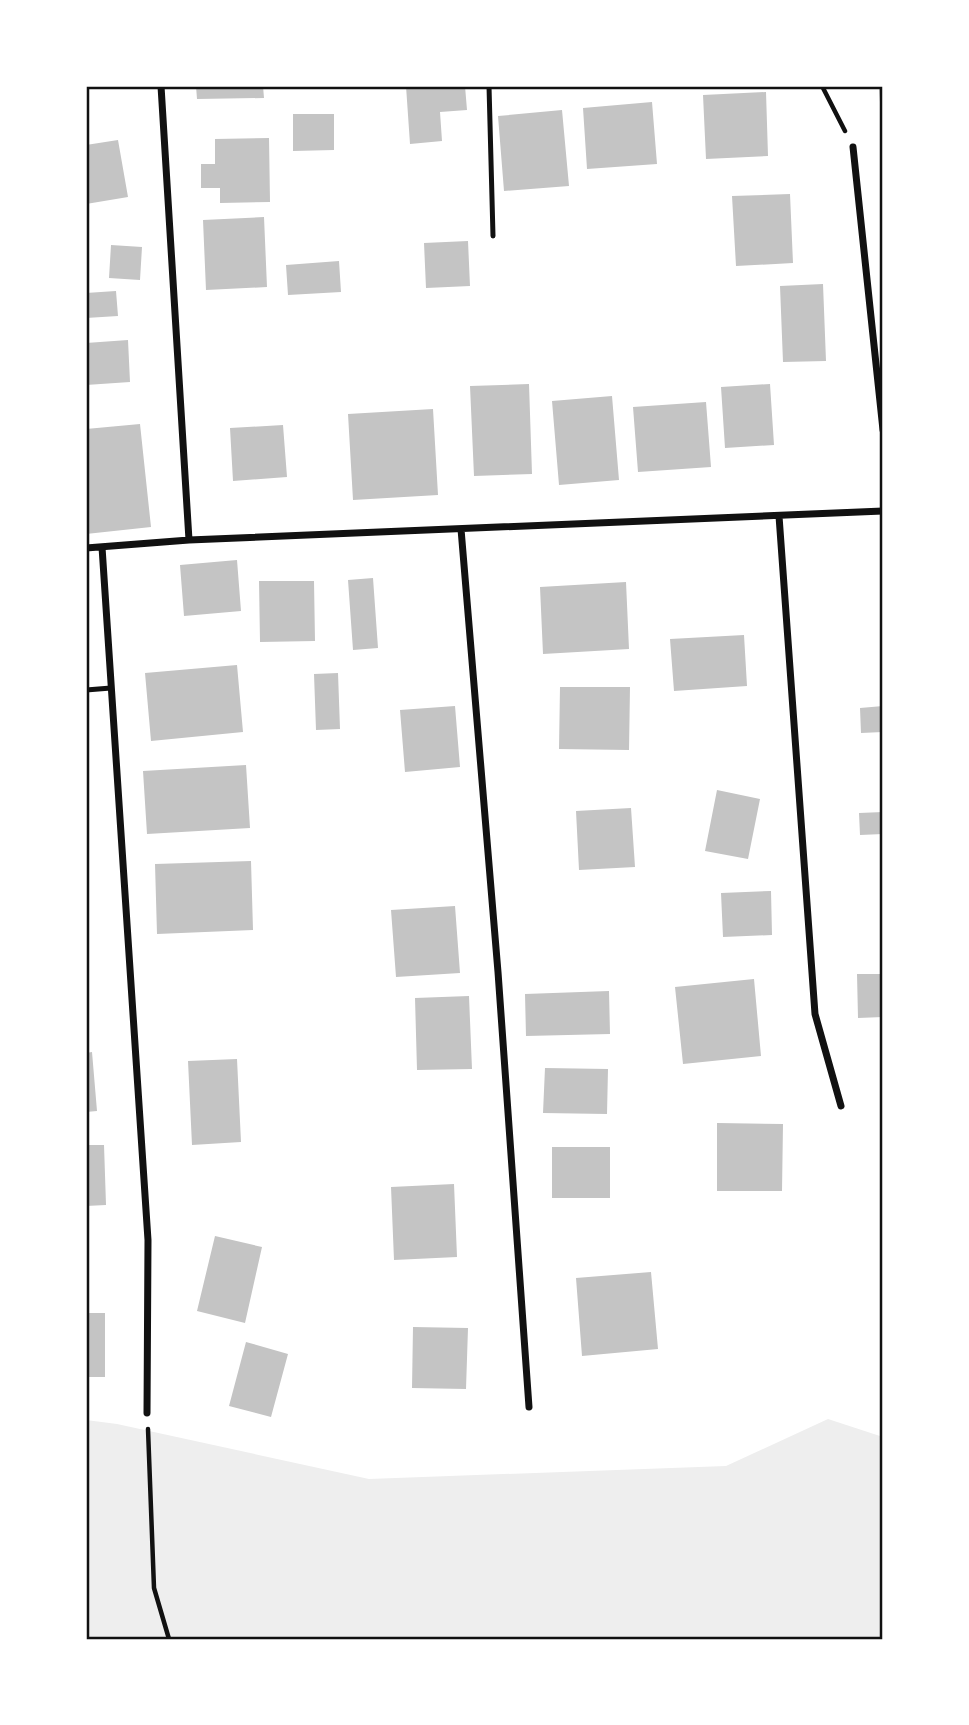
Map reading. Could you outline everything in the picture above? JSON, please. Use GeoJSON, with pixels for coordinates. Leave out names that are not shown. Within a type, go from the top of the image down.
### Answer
{"type":"FeatureCollection","features":[{"type":"Feature","properties":{"kind":"street"},"geometry":{"type":"LineString","coordinates":[[161,86],[189,540]]}},
{"type":"Feature","properties":{"kind":"street"},"geometry":{"type":"LineString","coordinates":[[853,147],[883,430]]}},
{"type":"Feature","properties":{"kind":"street"},"geometry":{"type":"LineString","coordinates":[[86,548],[189,540],[883,511]]}},
{"type":"Feature","properties":{"kind":"street"},"geometry":{"type":"LineString","coordinates":[[779,516],[815,1014],[841,1106]]}},
{"type":"Feature","properties":{"kind":"street"},"geometry":{"type":"LineString","coordinates":[[461,529],[498,972],[529,1407]]}},
{"type":"Feature","properties":{"kind":"street"},"geometry":{"type":"LineString","coordinates":[[102,547],[148,1240],[147,1413]]}},
{"type":"Feature","properties":{"kind":"lane"},"geometry":{"type":"LineString","coordinates":[[492,86],[489,86],[493,236]]}},
{"type":"Feature","properties":{"kind":"lane"},"geometry":{"type":"LineString","coordinates":[[86,690],[111,688]]}},
{"type":"Feature","properties":{"kind":"path"},"geometry":{"type":"LineString","coordinates":[[822,86],[853,147]]}},
{"type":"Feature","properties":{"kind":"path"},"geometry":{"type":"LineString","coordinates":[[147,1413],[154,1588],[169,1639]]}},
{"type":"Feature","properties":{"kind":"shaded area"},"geometry":{"type":"Polygon","coordinates":[[[828,1419],[883,1437],[883,1639],[86,1639],[86,1420],[117,1424],[369,1479],[726,1466],[828,1419]]]}},
{"type":"Feature","properties":{"kind":"building"},"geometry":{"type":"Polygon","coordinates":[[[196,86],[263,86],[264,98],[197,99],[196,86]]]}},
{"type":"Feature","properties":{"kind":"building"},"geometry":{"type":"Polygon","coordinates":[[[406,86],[465,86],[467,110],[440,112],[442,141],[410,144],[406,86]]]}},
{"type":"Feature","properties":{"kind":"building"},"geometry":{"type":"Polygon","coordinates":[[[879,89],[883,89],[883,115],[881,115],[879,89]]]}},
{"type":"Feature","properties":{"kind":"building"},"geometry":{"type":"Polygon","coordinates":[[[766,92],[768,156],[706,159],[703,95],[766,92]]]}},
{"type":"Feature","properties":{"kind":"building"},"geometry":{"type":"Polygon","coordinates":[[[652,102],[657,164],[587,169],[583,108],[652,102]]]}},
{"type":"Feature","properties":{"kind":"building"},"geometry":{"type":"Polygon","coordinates":[[[562,110],[569,186],[504,191],[498,116],[562,110]]]}},
{"type":"Feature","properties":{"kind":"building"},"geometry":{"type":"Polygon","coordinates":[[[293,114],[334,114],[334,150],[293,151],[293,114]]]}},
{"type":"Feature","properties":{"kind":"building"},"geometry":{"type":"Polygon","coordinates":[[[269,138],[270,202],[220,203],[220,188],[201,188],[201,164],[215,164],[215,139],[269,138]]]}},
{"type":"Feature","properties":{"kind":"building"},"geometry":{"type":"Polygon","coordinates":[[[118,140],[128,197],[86,204],[86,145],[118,140]]]}},
{"type":"Feature","properties":{"kind":"building"},"geometry":{"type":"Polygon","coordinates":[[[790,194],[793,263],[736,266],[732,196],[790,194]]]}},
{"type":"Feature","properties":{"kind":"building"},"geometry":{"type":"Polygon","coordinates":[[[264,217],[267,287],[206,290],[203,220],[264,217]]]}},
{"type":"Feature","properties":{"kind":"building"},"geometry":{"type":"Polygon","coordinates":[[[468,241],[470,286],[426,288],[424,243],[468,241]]]}},
{"type":"Feature","properties":{"kind":"building"},"geometry":{"type":"Polygon","coordinates":[[[111,245],[142,247],[140,280],[109,278],[111,245]]]}},
{"type":"Feature","properties":{"kind":"building"},"geometry":{"type":"Polygon","coordinates":[[[339,261],[341,292],[288,295],[286,265],[339,261]]]}},
{"type":"Feature","properties":{"kind":"building"},"geometry":{"type":"Polygon","coordinates":[[[823,284],[826,361],[783,362],[780,286],[823,284]]]}},
{"type":"Feature","properties":{"kind":"building"},"geometry":{"type":"Polygon","coordinates":[[[116,291],[118,316],[86,318],[86,293],[116,291]]]}},
{"type":"Feature","properties":{"kind":"building"},"geometry":{"type":"Polygon","coordinates":[[[128,340],[130,382],[86,385],[86,343],[128,340]]]}},
{"type":"Feature","properties":{"kind":"building"},"geometry":{"type":"Polygon","coordinates":[[[529,384],[532,474],[474,476],[470,386],[529,384]]]}},
{"type":"Feature","properties":{"kind":"building"},"geometry":{"type":"Polygon","coordinates":[[[770,384],[774,445],[725,448],[721,387],[770,384]]]}},
{"type":"Feature","properties":{"kind":"building"},"geometry":{"type":"Polygon","coordinates":[[[612,396],[619,480],[559,485],[552,401],[612,396]]]}},
{"type":"Feature","properties":{"kind":"building"},"geometry":{"type":"Polygon","coordinates":[[[706,402],[711,467],[638,472],[633,407],[706,402]]]}},
{"type":"Feature","properties":{"kind":"building"},"geometry":{"type":"Polygon","coordinates":[[[433,409],[438,495],[353,500],[348,414],[433,409]]]}},
{"type":"Feature","properties":{"kind":"building"},"geometry":{"type":"Polygon","coordinates":[[[140,424],[151,527],[86,534],[86,429],[140,424]]]}},
{"type":"Feature","properties":{"kind":"building"},"geometry":{"type":"Polygon","coordinates":[[[283,425],[287,477],[233,481],[230,428],[283,425]]]}},
{"type":"Feature","properties":{"kind":"building"},"geometry":{"type":"Polygon","coordinates":[[[237,560],[241,611],[184,616],[180,565],[237,560]]]}},
{"type":"Feature","properties":{"kind":"building"},"geometry":{"type":"Polygon","coordinates":[[[373,578],[378,648],[353,650],[348,580],[373,578]]]}},
{"type":"Feature","properties":{"kind":"building"},"geometry":{"type":"Polygon","coordinates":[[[259,581],[314,581],[315,641],[260,642],[259,581]]]}},
{"type":"Feature","properties":{"kind":"building"},"geometry":{"type":"Polygon","coordinates":[[[626,582],[629,649],[543,654],[540,587],[626,582]]]}},
{"type":"Feature","properties":{"kind":"building"},"geometry":{"type":"Polygon","coordinates":[[[744,635],[747,686],[674,691],[670,639],[744,635]]]}},
{"type":"Feature","properties":{"kind":"building"},"geometry":{"type":"Polygon","coordinates":[[[237,665],[243,732],[151,741],[145,673],[237,665]]]}},
{"type":"Feature","properties":{"kind":"building"},"geometry":{"type":"Polygon","coordinates":[[[338,673],[340,729],[316,730],[314,674],[338,673]]]}},
{"type":"Feature","properties":{"kind":"building"},"geometry":{"type":"Polygon","coordinates":[[[560,687],[630,687],[629,750],[559,749],[560,687]]]}},
{"type":"Feature","properties":{"kind":"building"},"geometry":{"type":"Polygon","coordinates":[[[455,706],[460,767],[405,772],[400,710],[455,706]]]}},
{"type":"Feature","properties":{"kind":"building"},"geometry":{"type":"Polygon","coordinates":[[[883,706],[883,732],[861,733],[860,708],[883,706]]]}},
{"type":"Feature","properties":{"kind":"building"},"geometry":{"type":"Polygon","coordinates":[[[246,765],[250,828],[147,834],[143,771],[246,765]]]}},
{"type":"Feature","properties":{"kind":"building"},"geometry":{"type":"Polygon","coordinates":[[[717,790],[760,799],[748,859],[705,851],[717,790]]]}},
{"type":"Feature","properties":{"kind":"building"},"geometry":{"type":"Polygon","coordinates":[[[631,808],[635,867],[579,870],[576,811],[631,808]]]}},
{"type":"Feature","properties":{"kind":"building"},"geometry":{"type":"Polygon","coordinates":[[[883,812],[883,834],[860,835],[859,813],[883,812]]]}},
{"type":"Feature","properties":{"kind":"building"},"geometry":{"type":"Polygon","coordinates":[[[251,861],[253,930],[157,934],[155,864],[251,861]]]}},
{"type":"Feature","properties":{"kind":"building"},"geometry":{"type":"Polygon","coordinates":[[[771,891],[772,935],[723,937],[721,893],[771,891]]]}},
{"type":"Feature","properties":{"kind":"building"},"geometry":{"type":"Polygon","coordinates":[[[455,906],[460,973],[396,977],[391,910],[455,906]]]}},
{"type":"Feature","properties":{"kind":"building"},"geometry":{"type":"Polygon","coordinates":[[[857,974],[883,974],[883,1017],[858,1018],[857,974]]]}},
{"type":"Feature","properties":{"kind":"building"},"geometry":{"type":"Polygon","coordinates":[[[754,979],[761,1056],[683,1064],[675,987],[754,979]]]}},
{"type":"Feature","properties":{"kind":"building"},"geometry":{"type":"Polygon","coordinates":[[[609,991],[610,1034],[526,1036],[525,994],[609,991]]]}},
{"type":"Feature","properties":{"kind":"building"},"geometry":{"type":"Polygon","coordinates":[[[469,996],[472,1069],[417,1070],[415,998],[469,996]]]}},
{"type":"Feature","properties":{"kind":"building"},"geometry":{"type":"Polygon","coordinates":[[[92,1052],[97,1111],[86,1112],[86,1053],[92,1052]]]}},
{"type":"Feature","properties":{"kind":"building"},"geometry":{"type":"Polygon","coordinates":[[[237,1059],[241,1142],[192,1145],[188,1061],[237,1059]]]}},
{"type":"Feature","properties":{"kind":"building"},"geometry":{"type":"Polygon","coordinates":[[[545,1068],[608,1069],[607,1114],[543,1113],[545,1068]]]}},
{"type":"Feature","properties":{"kind":"building"},"geometry":{"type":"Polygon","coordinates":[[[717,1123],[783,1124],[782,1191],[717,1191],[717,1123]]]}},
{"type":"Feature","properties":{"kind":"building"},"geometry":{"type":"Polygon","coordinates":[[[86,1145],[104,1145],[106,1205],[86,1206],[86,1145]]]}},
{"type":"Feature","properties":{"kind":"building"},"geometry":{"type":"Polygon","coordinates":[[[552,1147],[610,1147],[610,1198],[552,1198],[552,1147]]]}},
{"type":"Feature","properties":{"kind":"building"},"geometry":{"type":"Polygon","coordinates":[[[454,1184],[457,1257],[394,1260],[391,1187],[454,1184]]]}},
{"type":"Feature","properties":{"kind":"building"},"geometry":{"type":"Polygon","coordinates":[[[215,1236],[262,1247],[245,1323],[197,1311],[215,1236]]]}},
{"type":"Feature","properties":{"kind":"building"},"geometry":{"type":"Polygon","coordinates":[[[651,1272],[658,1349],[582,1356],[576,1278],[651,1272]]]}},
{"type":"Feature","properties":{"kind":"building"},"geometry":{"type":"Polygon","coordinates":[[[86,1313],[105,1313],[105,1377],[86,1377],[86,1313]]]}},
{"type":"Feature","properties":{"kind":"building"},"geometry":{"type":"Polygon","coordinates":[[[413,1327],[468,1328],[466,1389],[412,1388],[413,1327]]]}},
{"type":"Feature","properties":{"kind":"building"},"geometry":{"type":"Polygon","coordinates":[[[246,1342],[288,1354],[271,1417],[229,1406],[246,1342]]]}}]}
